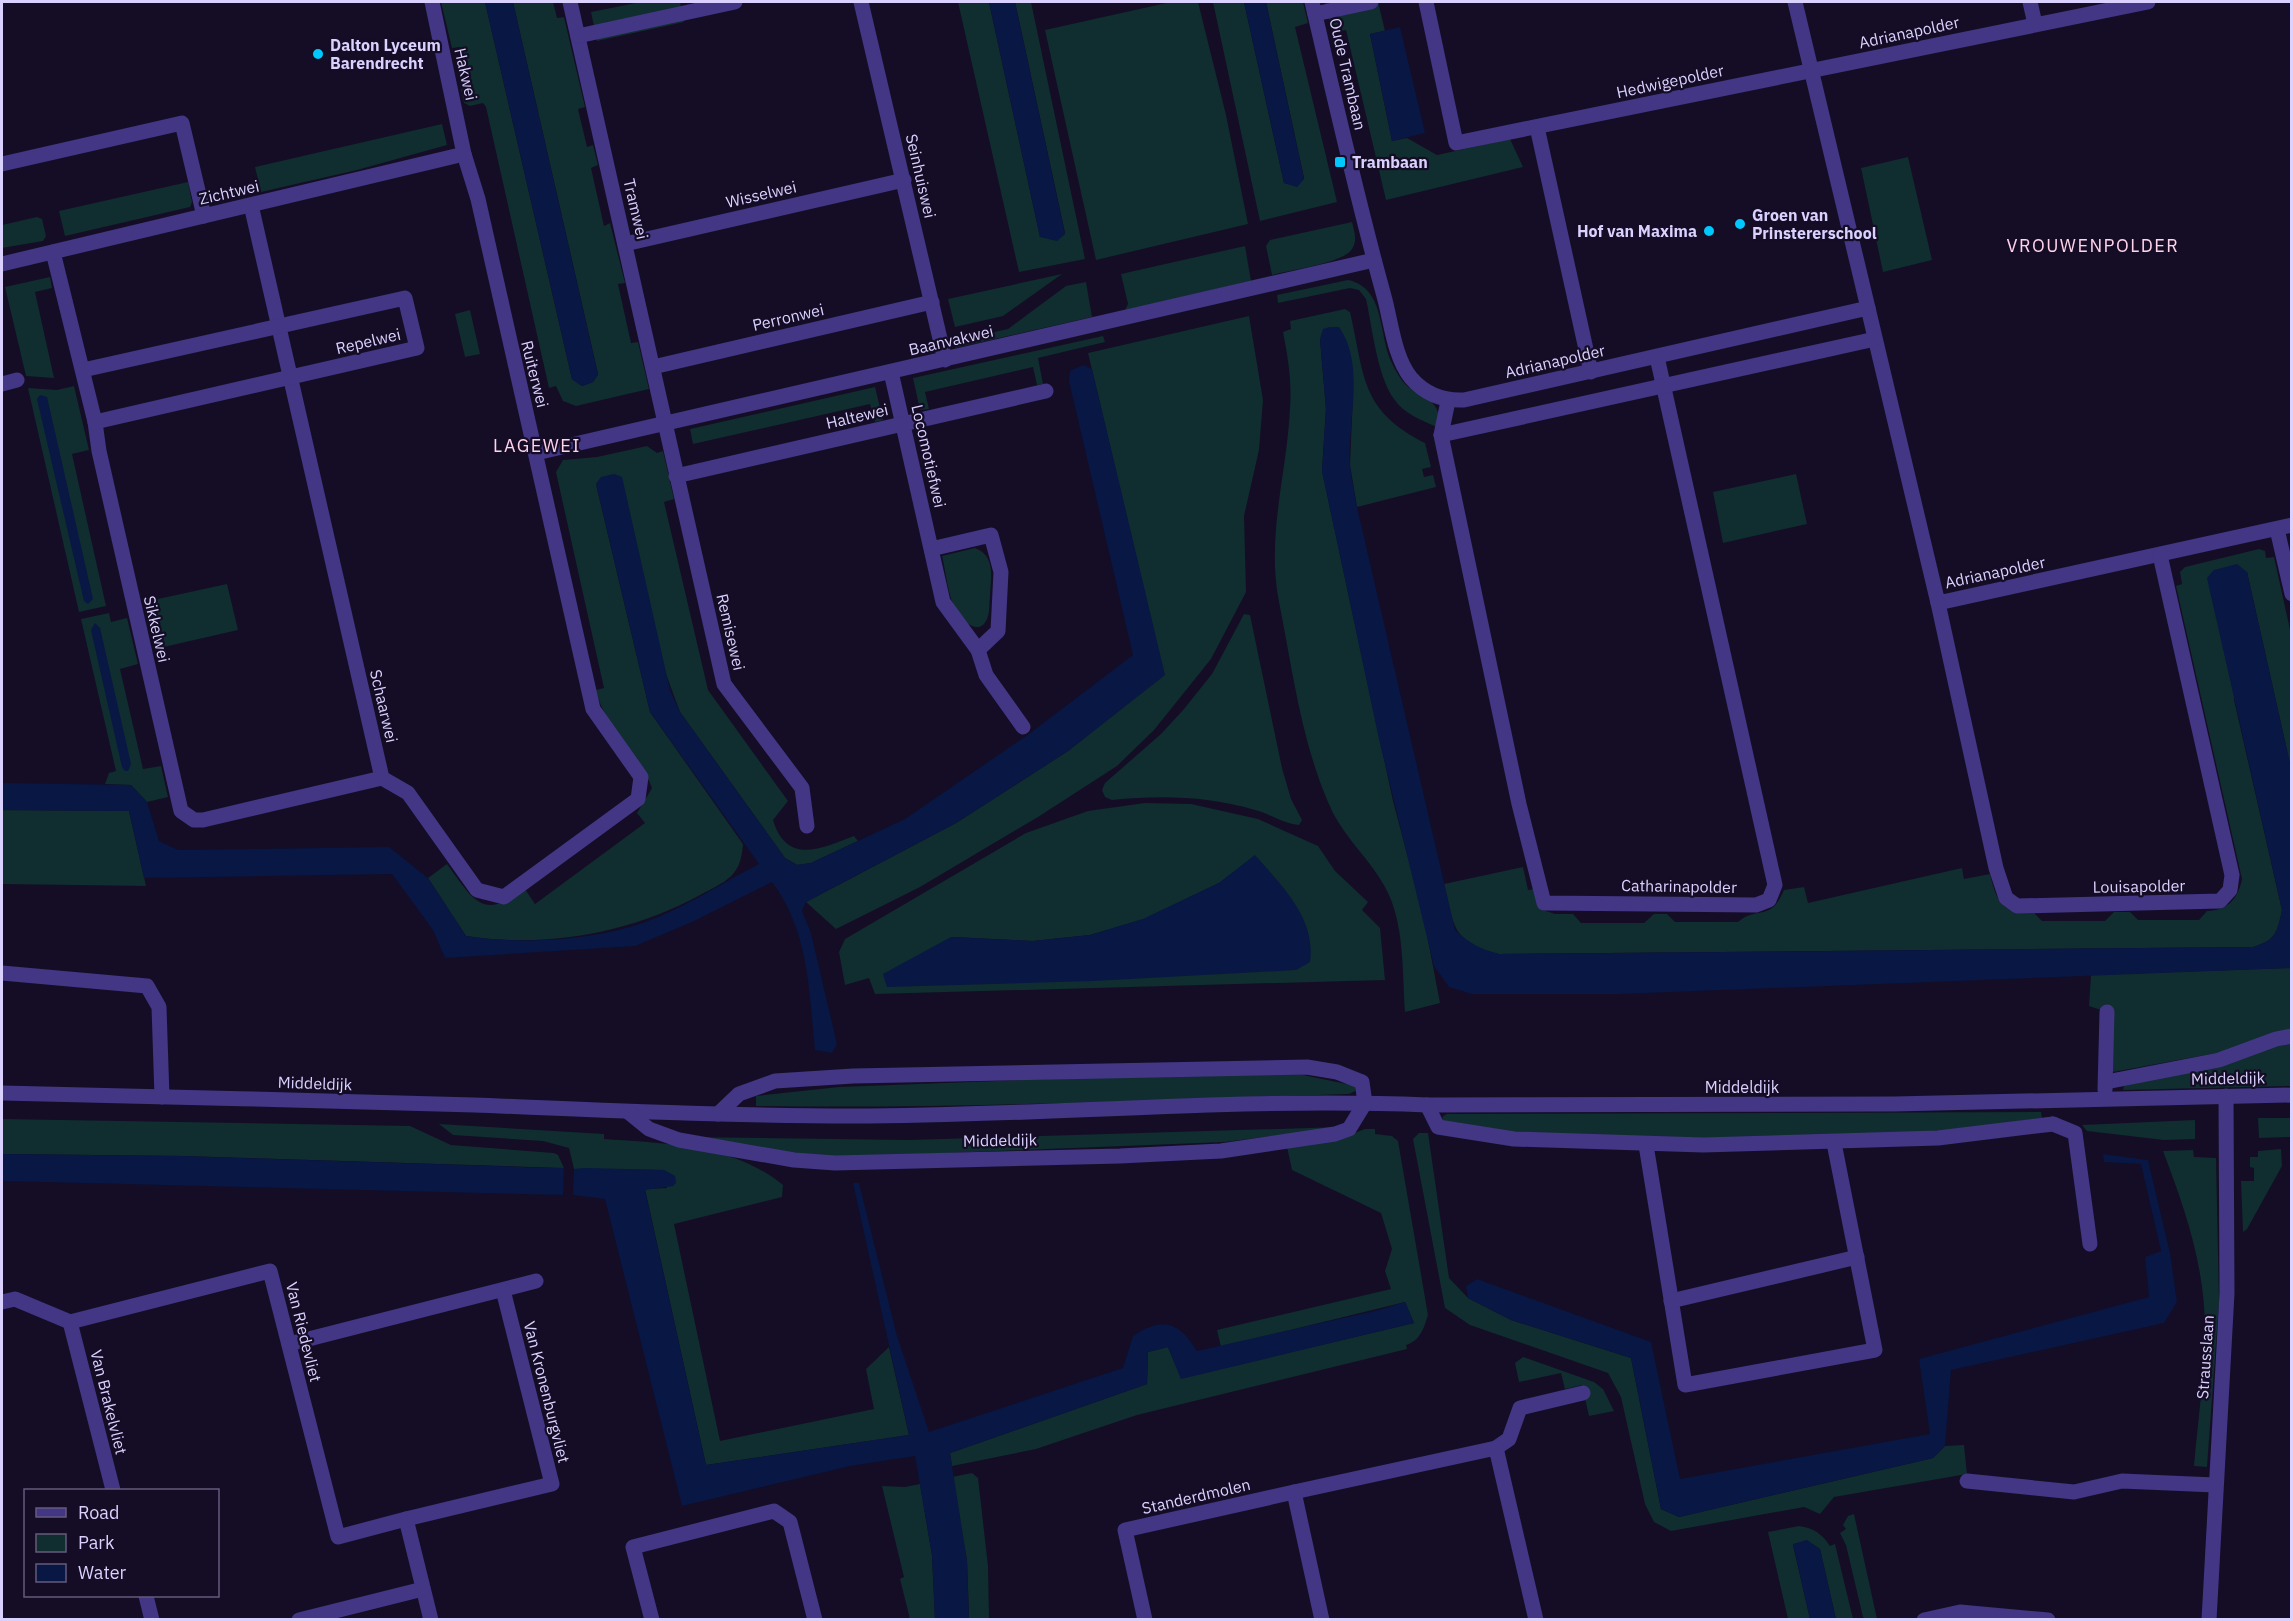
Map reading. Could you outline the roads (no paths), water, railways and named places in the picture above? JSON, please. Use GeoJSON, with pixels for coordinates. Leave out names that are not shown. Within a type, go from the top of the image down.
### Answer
{"type":"FeatureCollection","features":[{"type":"Feature","properties":{"kind":"street","name":"Hakwei"},"geometry":{"type":"LineString","coordinates":[[432,2],[464,154]]}},
{"type":"Feature","properties":{"kind":"street","name":"Tramwei"},"geometry":{"type":"LineString","coordinates":[[570,2],[653,367],[664,425]]}},
{"type":"Feature","properties":{"kind":"street"},"geometry":{"type":"LineString","coordinates":[[578,36],[735,2]]}},
{"type":"Feature","properties":{"kind":"street","name":"Seinhuiswei"},"geometry":{"type":"LineString","coordinates":[[861,2],[945,360]]}},
{"type":"Feature","properties":{"kind":"street"},"geometry":{"type":"LineString","coordinates":[[1314,8],[1371,2]]}},
{"type":"Feature","properties":{"kind":"street","name":"Hedwigepolder"},"geometry":{"type":"LineString","coordinates":[[1426,2],[1456,144],[1810,71]]}},
{"type":"Feature","properties":{"kind":"street"},"geometry":{"type":"LineString","coordinates":[[1796,2],[1810,71]]}},
{"type":"Feature","properties":{"kind":"street"},"geometry":{"type":"LineString","coordinates":[[2031,2],[2035,24]]}},
{"type":"Feature","properties":{"kind":"street","name":"Adrianapolder"},"geometry":{"type":"LineString","coordinates":[[2148,2],[1810,71],[1938,603],[2284,527]]}},
{"type":"Feature","properties":{"kind":"street","name":"Oude Trambaan"},"geometry":{"type":"LineString","coordinates":[[1314,8],[1374,260]]}},
{"type":"Feature","properties":{"kind":"street"},"geometry":{"type":"LineString","coordinates":[[2,164],[182,123],[204,216]]}},
{"type":"Feature","properties":{"kind":"street"},"geometry":{"type":"LineString","coordinates":[[1537,127],[1592,372]]}},
{"type":"Feature","properties":{"kind":"street","name":"Zichtwei"},"geometry":{"type":"LineString","coordinates":[[2,264],[464,154]]}},
{"type":"Feature","properties":{"kind":"street","name":"Ruiterwei"},"geometry":{"type":"LineString","coordinates":[[382,778],[408,793],[477,890],[504,897],[638,799],[641,777],[593,709],[478,199],[464,154]]}},
{"type":"Feature","properties":{"kind":"street","name":"Wisselwei"},"geometry":{"type":"LineString","coordinates":[[625,244],[904,180]]}},
{"type":"Feature","properties":{"kind":"street","name":"Schaarwei"},"geometry":{"type":"LineString","coordinates":[[251,205],[382,778]]}},
{"type":"Feature","properties":{"kind":"street","name":"Sikkelwei"},"geometry":{"type":"LineString","coordinates":[[53,252],[95,422],[99,451],[142,648],[181,811],[194,820],[203,820],[382,778]]}},
{"type":"Feature","properties":{"kind":"street"},"geometry":{"type":"LineString","coordinates":[[1374,260],[1400,357],[1410,377],[1425,391],[1448,401]]}},
{"type":"Feature","properties":{"kind":"street","name":"Baanvakwei"},"geometry":{"type":"LineString","coordinates":[[536,453],[1374,260]]}},
{"type":"Feature","properties":{"kind":"street","name":"Repelwei"},"geometry":{"type":"LineString","coordinates":[[83,370],[405,298],[417,348],[95,422]]}},
{"type":"Feature","properties":{"kind":"street","name":"Perronwei"},"geometry":{"type":"LineString","coordinates":[[653,367],[932,302]]}},
{"type":"Feature","properties":{"kind":"street","name":"Adrianapolder"},"geometry":{"type":"LineString","coordinates":[[1448,401],[1464,400],[1592,372],[1868,308]]}},
{"type":"Feature","properties":{"kind":"street"},"geometry":{"type":"LineString","coordinates":[[1441,435],[1875,339]]}},
{"type":"Feature","properties":{"kind":"street","name":"Catharinapolder"},"geometry":{"type":"LineString","coordinates":[[1448,401],[1441,435],[1495,677],[1519,804],[1544,903],[1756,905],[1768,900],[1775,885],[1657,357]]}},
{"type":"Feature","properties":{"kind":"street","name":"Locomotiefwei"},"geometry":{"type":"LineString","coordinates":[[891,372],[943,602],[978,650],[986,675],[1023,728]]}},
{"type":"Feature","properties":{"kind":"street"},"geometry":{"type":"LineString","coordinates":[[2,384],[17,380]]}},
{"type":"Feature","properties":{"kind":"street","name":"Haltewei"},"geometry":{"type":"LineString","coordinates":[[676,476],[1046,391]]}},
{"type":"Feature","properties":{"kind":"street","name":"Remisewei"},"geometry":{"type":"LineString","coordinates":[[664,425],[724,684],[802,788],[807,826]]}},
{"type":"Feature","properties":{"kind":"street"},"geometry":{"type":"LineString","coordinates":[[2284,527],[2292,594]]}},
{"type":"Feature","properties":{"kind":"street"},"geometry":{"type":"LineString","coordinates":[[931,549],[991,535],[1000,572],[998,631],[978,650]]}},
{"type":"Feature","properties":{"kind":"street","name":"Louisapolder"},"geometry":{"type":"LineString","coordinates":[[1938,603],[1996,868],[2006,898],[2017,906],[2220,900],[2230,890],[2232,875],[2160,555]]}},
{"type":"Feature","properties":{"kind":"street"},"geometry":{"type":"LineString","coordinates":[[2,973],[147,986],[159,1007],[162,1097]]}},
{"type":"Feature","properties":{"kind":"street"},"geometry":{"type":"LineString","coordinates":[[2105,1099],[2107,1012]]}},
{"type":"Feature","properties":{"kind":"street"},"geometry":{"type":"LineString","coordinates":[[2106,1082],[2219,1060],[2276,1039],[2292,1036]]}},
{"type":"Feature","properties":{"kind":"street"},"geometry":{"type":"LineString","coordinates":[[718,1114],[739,1094],[775,1081],[853,1076],[1307,1067],[1336,1072],[1362,1082],[1365,1102]]}},
{"type":"Feature","properties":{"kind":"street","name":"Middeldijk"},"geometry":{"type":"LineString","coordinates":[[2,1093],[628,1112],[957,1116],[1174,1106],[1365,1102],[1427,1105],[1894,1104],[2292,1095]]}},
{"type":"Feature","properties":{"kind":"street","name":"Strausslaan"},"geometry":{"type":"LineString","coordinates":[[2209,1620],[2227,1293],[2226,1096]]}},
{"type":"Feature","properties":{"kind":"street"},"geometry":{"type":"LineString","coordinates":[[2053,1124],[2058,1101]]}},
{"type":"Feature","properties":{"kind":"street","name":"Middeldijk"},"geometry":{"type":"LineString","coordinates":[[628,1112],[649,1129],[679,1140],[794,1160],[835,1163],[1120,1156],[1221,1151],[1335,1134],[1349,1129],[1365,1102]]}},
{"type":"Feature","properties":{"kind":"street"},"geometry":{"type":"LineString","coordinates":[[1427,1105],[1438,1127],[1514,1139],[1646,1145],[1834,1143],[1938,1138],[2053,1124],[2075,1133],[2090,1244]]}},
{"type":"Feature","properties":{"kind":"street"},"geometry":{"type":"LineString","coordinates":[[1646,1145],[1684,1385],[1875,1350],[1834,1143]]}},
{"type":"Feature","properties":{"kind":"street"},"geometry":{"type":"LineString","coordinates":[[1671,1301],[1857,1257]]}},
{"type":"Feature","properties":{"kind":"street","name":"Van Riedevliet"},"geometry":{"type":"LineString","coordinates":[[70,1322],[270,1271],[338,1537],[463,1505]]}},
{"type":"Feature","properties":{"kind":"street"},"geometry":{"type":"LineString","coordinates":[[289,1344],[536,1281]]}},
{"type":"Feature","properties":{"kind":"street","name":"Van Kronenburgvliet"},"geometry":{"type":"LineString","coordinates":[[463,1505],[552,1484],[503,1290]]}},
{"type":"Feature","properties":{"kind":"street"},"geometry":{"type":"LineString","coordinates":[[2,1302],[15,1299],[70,1322]]}},
{"type":"Feature","properties":{"kind":"street","name":"Van Brakelvliet"},"geometry":{"type":"LineString","coordinates":[[70,1322],[112,1489]]}},
{"type":"Feature","properties":{"kind":"street"},"geometry":{"type":"LineString","coordinates":[[1536,1620],[1497,1448],[1509,1439],[1520,1408],[1583,1393]]}},
{"type":"Feature","properties":{"kind":"street","name":"Standerdmolen"},"geometry":{"type":"LineString","coordinates":[[1145,1620],[1125,1530],[1497,1448]]}},
{"type":"Feature","properties":{"kind":"street"},"geometry":{"type":"LineString","coordinates":[[1967,1481],[2074,1492],[2122,1481],[2215,1485]]}},
{"type":"Feature","properties":{"kind":"street"},"geometry":{"type":"LineString","coordinates":[[1294,1492],[1322,1620]]}},
{"type":"Feature","properties":{"kind":"street"},"geometry":{"type":"LineString","coordinates":[[652,1620],[633,1547],[774,1511],[790,1522],[815,1620]]}},
{"type":"Feature","properties":{"kind":"street"},"geometry":{"type":"LineString","coordinates":[[406,1519],[430,1620]]}},
{"type":"Feature","properties":{"kind":"street"},"geometry":{"type":"LineString","coordinates":[[298,1620],[423,1589]]}},
{"type":"Feature","properties":{"kind":"street"},"geometry":{"type":"LineString","coordinates":[[146,1597],[152,1620]]}},
{"type":"Feature","properties":{"kind":"street"},"geometry":{"type":"LineString","coordinates":[[1924,1620],[1960,1612],[2048,1620]]}},
{"type":"Feature","properties":{"kind":"water"},"geometry":{"type":"Polygon","coordinates":[[[485,2],[513,2],[598,375],[593,382],[582,386],[572,379],[485,2]]]}},
{"type":"Feature","properties":{"kind":"water"},"geometry":{"type":"Polygon","coordinates":[[[989,2],[1015,2],[1065,234],[1057,241],[1040,237],[989,2]]]}},
{"type":"Feature","properties":{"kind":"water"},"geometry":{"type":"Polygon","coordinates":[[[1244,2],[1266,2],[1304,179],[1297,187],[1284,183],[1244,2]]]}},
{"type":"Feature","properties":{"kind":"water"},"geometry":{"type":"Polygon","coordinates":[[[1400,27],[1425,133],[1392,141],[1370,34],[1400,27]]]}},
{"type":"Feature","properties":{"kind":"water"},"geometry":{"type":"Polygon","coordinates":[[[1339,327],[1352,359],[1354,394],[1350,465],[1357,507],[1455,930],[1470,942],[1499,954],[2253,947],[2267,942],[2277,930],[2282,910],[2207,578],[2214,570],[2237,564],[2247,572],[2291,768],[2291,968],[1620,994],[1472,994],[1449,987],[1434,966],[1379,739],[1322,471],[1326,409],[1320,339],[1323,329],[1339,327]]]}},
{"type":"Feature","properties":{"kind":"water"},"geometry":{"type":"Polygon","coordinates":[[[1083,365],[1092,369],[1165,675],[1068,751],[956,823],[806,902],[802,911],[811,933],[837,1044],[832,1053],[815,1050],[809,984],[800,941],[784,901],[772,882],[692,922],[635,946],[445,958],[433,930],[392,874],[144,878],[129,811],[2,810],[2,783],[131,785],[147,802],[159,841],[178,850],[389,847],[428,878],[466,936],[505,940],[546,940],[588,936],[643,923],[710,891],[759,864],[650,712],[596,484],[601,477],[614,474],[622,477],[670,690],[680,712],[785,858],[797,865],[811,863],[905,819],[1029,734],[1133,655],[1069,381],[1070,371],[1083,365]]]}},
{"type":"Feature","properties":{"kind":"water"},"geometry":{"type":"Polygon","coordinates":[[[40,395],[47,397],[93,599],[88,604],[84,601],[37,399],[40,395]]]}},
{"type":"Feature","properties":{"kind":"water"},"geometry":{"type":"Polygon","coordinates":[[[95,623],[100,628],[131,764],[128,771],[122,767],[91,630],[95,623]]]}},
{"type":"Feature","properties":{"kind":"water"},"geometry":{"type":"Polygon","coordinates":[[[1255,855],[1286,891],[1308,931],[1310,962],[1296,970],[1093,981],[887,987],[883,974],[951,937],[1033,941],[1090,935],[1143,919],[1219,883],[1255,855]]]}},
{"type":"Feature","properties":{"kind":"water"},"geometry":{"type":"Polygon","coordinates":[[[2,1154],[181,1156],[564,1168],[563,1195],[2,1181],[2,1154]]]}},
{"type":"Feature","properties":{"kind":"water"},"geometry":{"type":"Polygon","coordinates":[[[2103,1154],[2148,1160],[2170,1253],[2177,1302],[2164,1323],[1951,1370],[1945,1446],[1933,1458],[1679,1517],[1661,1509],[1631,1358],[1511,1320],[1468,1298],[1466,1286],[1477,1279],[1651,1342],[1680,1479],[1930,1434],[1919,1359],[2149,1297],[2145,1257],[2161,1251],[2141,1164],[2104,1162],[2103,1154]]]}},
{"type":"Feature","properties":{"kind":"water"},"geometry":{"type":"Polygon","coordinates":[[[574,1169],[664,1170],[675,1176],[676,1183],[673,1186],[645,1190],[706,1465],[909,1435],[853,1183],[859,1183],[897,1336],[929,1432],[1123,1368],[1133,1336],[1153,1326],[1162,1324],[1177,1328],[1197,1351],[1379,1310],[1405,1302],[1414,1323],[1181,1379],[1168,1347],[1148,1352],[1147,1384],[950,1453],[967,1561],[969,1619],[935,1619],[932,1555],[915,1456],[850,1466],[682,1506],[605,1199],[573,1195],[574,1169]]]}},
{"type":"Feature","properties":{"kind":"water"},"geometry":{"type":"Polygon","coordinates":[[[1807,1540],[1820,1549],[1836,1619],[1810,1619],[1793,1544],[1807,1540]]]}},
{"type":"Feature","properties":{"kind":"place","name":"Dalton Lyceum Barendrecht"},"geometry":{"type":"Point","coordinates":[318,54]}},
{"type":"Feature","properties":{"kind":"place","name":"Trambaan"},"geometry":{"type":"Point","coordinates":[1340,162]}},
{"type":"Feature","properties":{"kind":"place","name":"Groen van Prinstererschool"},"geometry":{"type":"Point","coordinates":[1740,224]}},
{"type":"Feature","properties":{"kind":"place","name":"Hof van Maxima"},"geometry":{"type":"Point","coordinates":[1709,231]}},
{"type":"Feature","properties":{"kind":"district","name":"VROUWENPOLDER"},"geometry":{"type":"Point","coordinates":[2093,245]}},
{"type":"Feature","properties":{"kind":"district","name":"LAGEWEI"},"geometry":{"type":"Point","coordinates":[537,445]}}]}
